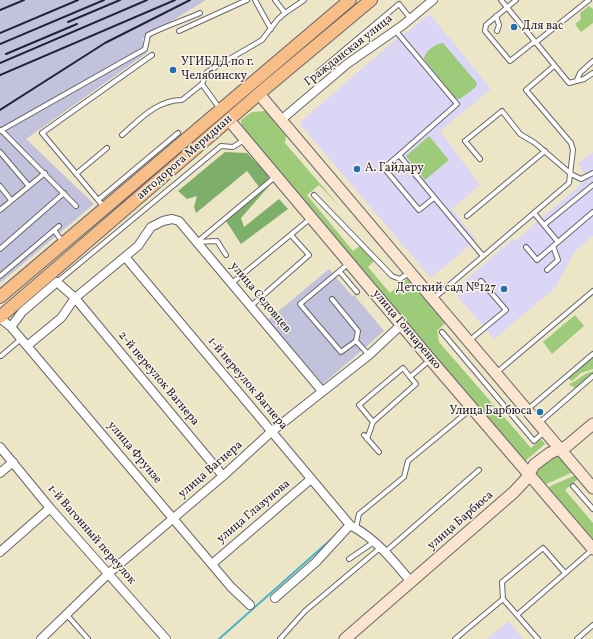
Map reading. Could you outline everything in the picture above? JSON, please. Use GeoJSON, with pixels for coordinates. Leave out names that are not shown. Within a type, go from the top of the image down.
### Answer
{"type":"FeatureCollection","features":[{"type":"Feature","properties":{"kind":"main road","name":"автодорога Меридиан"},"geometry":{"type":"LineString","coordinates":[[0,297],[63,243],[102,204],[220,109],[350,0]]}},
{"type":"Feature","properties":{"kind":"main road","name":"автодорога Меридиан"},"geometry":{"type":"LineString","coordinates":[[0,317],[259,94],[371,0]]}},
{"type":"Feature","properties":{"kind":"main road"},"geometry":{"type":"LineString","coordinates":[[250,84],[259,94]]}},
{"type":"Feature","properties":{"kind":"main road","name":"улица Гончаренко"},"geometry":{"type":"LineString","coordinates":[[220,109],[229,120]]}},
{"type":"Feature","properties":{"kind":"street","name":"Гражданская улица"},"geometry":{"type":"LineString","coordinates":[[281,120],[347,64],[395,30],[433,0]]}},
{"type":"Feature","properties":{"kind":"street"},"geometry":{"type":"LineString","coordinates":[[259,94],[593,488]]}},
{"type":"Feature","properties":{"kind":"street","name":"улица Гончаренко"},"geometry":{"type":"LineString","coordinates":[[229,120],[430,359],[593,549]]}},
{"type":"Feature","properties":{"kind":"street","name":"улица Седовцев"},"geometry":{"type":"LineString","coordinates":[[126,258],[138,246],[151,227],[163,221],[172,219],[179,221],[322,391]]}},
{"type":"Feature","properties":{"kind":"street"},"geometry":{"type":"LineString","coordinates":[[27,346],[61,318],[75,298],[126,258]]}},
{"type":"Feature","properties":{"kind":"street","name":"1-й переулок Вагнера"},"geometry":{"type":"LineString","coordinates":[[126,258],[311,479],[353,526],[383,550],[411,582]]}},
{"type":"Feature","properties":{"kind":"street"},"geometry":{"type":"LineString","coordinates":[[11,327],[22,312],[57,282]]}},
{"type":"Feature","properties":{"kind":"street","name":"2-й переулок Вагнера"},"geometry":{"type":"LineString","coordinates":[[57,282],[75,298],[223,476]]}},
{"type":"Feature","properties":{"kind":"street","name":"улица Фрунзе"},"geometry":{"type":"LineString","coordinates":[[0,317],[11,327],[231,587],[250,605]]}},
{"type":"Feature","properties":{"kind":"street","name":"улица Вагнера"},"geometry":{"type":"LineString","coordinates":[[41,639],[109,574],[223,476],[271,432],[369,355],[402,324]]}},
{"type":"Feature","properties":{"kind":"street","name":"улица Барбюса"},"geometry":{"type":"LineString","coordinates":[[345,639],[514,492],[529,474],[534,465],[550,453],[567,446],[593,424]]}},
{"type":"Feature","properties":{"kind":"street","name":"1-й Вагонный переулок"},"geometry":{"type":"LineString","coordinates":[[0,447],[50,508],[166,639]]}},
{"type":"Feature","properties":{"kind":"street"},"geometry":{"type":"LineString","coordinates":[[0,473],[13,462]]}},
{"type":"Feature","properties":{"kind":"street","name":"улица Глазунова"},"geometry":{"type":"LineString","coordinates":[[212,564],[311,479]]}},
{"type":"Feature","properties":{"kind":"street"},"geometry":{"type":"LineString","coordinates":[[0,552],[50,508]]}},
{"type":"Feature","properties":{"kind":"street"},"geometry":{"type":"LineString","coordinates":[[275,598],[316,562],[353,526]]}},
{"type":"Feature","properties":{"kind":"lane"},"geometry":{"type":"LineString","coordinates":[[179,31],[247,0]]}},
{"type":"Feature","properties":{"kind":"lane"},"geometry":{"type":"LineString","coordinates":[[255,0],[271,29]]}},
{"type":"Feature","properties":{"kind":"lane"},"geometry":{"type":"LineString","coordinates":[[275,0],[285,13]]}},
{"type":"Feature","properties":{"kind":"lane"},"geometry":{"type":"LineString","coordinates":[[294,0],[297,4]]}},
{"type":"Feature","properties":{"kind":"lane"},"geometry":{"type":"LineString","coordinates":[[122,135],[154,108],[172,100],[182,100],[202,84],[207,72],[262,40],[278,19],[304,0]]}},
{"type":"Feature","properties":{"kind":"lane"},"geometry":{"type":"LineString","coordinates":[[501,0],[534,42],[570,83],[584,79],[593,73]]}},
{"type":"Feature","properties":{"kind":"lane"},"geometry":{"type":"LineString","coordinates":[[516,0],[486,25],[485,31],[510,61],[589,0]]}},
{"type":"Feature","properties":{"kind":"lane"},"geometry":{"type":"LineString","coordinates":[[318,72],[399,4],[410,18]]}},
{"type":"Feature","properties":{"kind":"lane"},"geometry":{"type":"LineString","coordinates":[[76,206],[45,173],[0,131],[145,49],[148,35],[168,25],[175,25],[200,13]]}},
{"type":"Feature","properties":{"kind":"lane"},"geometry":{"type":"LineString","coordinates":[[496,16],[499,25],[497,31]]}},
{"type":"Feature","properties":{"kind":"lane"},"geometry":{"type":"LineString","coordinates":[[395,30],[457,104],[384,168],[419,210],[434,198]]}},
{"type":"Feature","properties":{"kind":"lane"},"geometry":{"type":"LineString","coordinates":[[152,55],[42,133],[102,204],[178,132]]}},
{"type":"Feature","properties":{"kind":"lane"},"geometry":{"type":"LineString","coordinates":[[577,80],[580,73],[593,61]]}},
{"type":"Feature","properties":{"kind":"lane"},"geometry":{"type":"LineString","coordinates":[[432,299],[569,183],[573,150],[571,143],[526,90],[554,66]]}},
{"type":"Feature","properties":{"kind":"lane"},"geometry":{"type":"LineString","coordinates":[[202,84],[220,109]]}},
{"type":"Feature","properties":{"kind":"lane"},"geometry":{"type":"LineString","coordinates":[[480,159],[465,141],[502,111],[520,134],[545,151],[571,174],[581,180],[593,173]]}},
{"type":"Feature","properties":{"kind":"lane"},"geometry":{"type":"LineString","coordinates":[[57,282],[221,146],[233,147],[246,139]]}},
{"type":"Feature","properties":{"kind":"lane"},"geometry":{"type":"LineString","coordinates":[[76,174],[106,148]]}},
{"type":"Feature","properties":{"kind":"lane"},"geometry":{"type":"LineString","coordinates":[[467,216],[545,151]]}},
{"type":"Feature","properties":{"kind":"lane"},"geometry":{"type":"LineString","coordinates":[[0,152],[28,185]]}},
{"type":"Feature","properties":{"kind":"lane"},"geometry":{"type":"LineString","coordinates":[[399,155],[483,256]]}},
{"type":"Feature","properties":{"kind":"lane"},"geometry":{"type":"LineString","coordinates":[[0,210],[28,185],[45,173]]}},
{"type":"Feature","properties":{"kind":"lane"},"geometry":{"type":"LineString","coordinates":[[197,242],[276,176]]}},
{"type":"Feature","properties":{"kind":"lane"},"geometry":{"type":"LineString","coordinates":[[0,186],[11,200]]}},
{"type":"Feature","properties":{"kind":"lane"},"geometry":{"type":"LineString","coordinates":[[544,225],[592,187]]}},
{"type":"Feature","properties":{"kind":"lane"},"geometry":{"type":"LineString","coordinates":[[0,249],[64,193]]}},
{"type":"Feature","properties":{"kind":"lane"},"geometry":{"type":"LineString","coordinates":[[314,195],[392,276],[400,280],[409,272]]}},
{"type":"Feature","properties":{"kind":"lane"},"geometry":{"type":"LineString","coordinates":[[526,247],[537,260],[593,212]]}},
{"type":"Feature","properties":{"kind":"lane"},"geometry":{"type":"LineString","coordinates":[[534,213],[558,242]]}},
{"type":"Feature","properties":{"kind":"lane"},"geometry":{"type":"LineString","coordinates":[[232,283],[312,218]]}},
{"type":"Feature","properties":{"kind":"lane"},"geometry":{"type":"LineString","coordinates":[[0,276],[59,226]]}},
{"type":"Feature","properties":{"kind":"lane"},"geometry":{"type":"LineString","coordinates":[[54,230],[63,243]]}},
{"type":"Feature","properties":{"kind":"lane"},"geometry":{"type":"LineString","coordinates":[[251,306],[309,255],[291,235]]}},
{"type":"Feature","properties":{"kind":"lane"},"geometry":{"type":"LineString","coordinates":[[197,242],[217,241],[226,254]]}},
{"type":"Feature","properties":{"kind":"lane"},"geometry":{"type":"LineString","coordinates":[[547,270],[558,260],[553,246]]}},
{"type":"Feature","properties":{"kind":"lane"},"geometry":{"type":"LineString","coordinates":[[332,299],[358,331],[356,341],[341,352],[300,304],[350,263]]}},
{"type":"Feature","properties":{"kind":"lane"},"geometry":{"type":"LineString","coordinates":[[340,272],[357,292]]}},
{"type":"Feature","properties":{"kind":"lane"},"geometry":{"type":"LineString","coordinates":[[468,341],[506,310],[481,281]]}},
{"type":"Feature","properties":{"kind":"lane"},"geometry":{"type":"LineString","coordinates":[[495,374],[593,291]]}},
{"type":"Feature","properties":{"kind":"lane"},"geometry":{"type":"LineString","coordinates":[[442,332],[534,441],[541,428],[593,376]]}},
{"type":"Feature","properties":{"kind":"lane"},"geometry":{"type":"LineString","coordinates":[[1,356],[21,339]]}},
{"type":"Feature","properties":{"kind":"lane"},"geometry":{"type":"LineString","coordinates":[[356,341],[369,355]]}},
{"type":"Feature","properties":{"kind":"lane"},"geometry":{"type":"LineString","coordinates":[[526,410],[593,354]]}},
{"type":"Feature","properties":{"kind":"lane"},"geometry":{"type":"LineString","coordinates":[[410,376],[430,359]]}},
{"type":"Feature","properties":{"kind":"lane"},"geometry":{"type":"LineString","coordinates":[[367,439],[373,422],[416,384],[402,368],[359,405],[373,422]]}},
{"type":"Feature","properties":{"kind":"lane"},"geometry":{"type":"LineString","coordinates":[[353,526],[359,514],[404,477],[408,461],[472,407]]}},
{"type":"Feature","properties":{"kind":"lane"},"geometry":{"type":"LineString","coordinates":[[364,435],[379,452]]}},
{"type":"Feature","properties":{"kind":"lane"},"geometry":{"type":"LineString","coordinates":[[280,639],[304,611],[383,550],[479,470]]}},
{"type":"Feature","properties":{"kind":"lane"},"geometry":{"type":"LineString","coordinates":[[573,486],[593,509]]}},
{"type":"Feature","properties":{"kind":"lane"},"geometry":{"type":"LineString","coordinates":[[349,559],[374,542]]}},
{"type":"Feature","properties":{"kind":"lane"},"geometry":{"type":"LineString","coordinates":[[538,639],[503,599],[502,582],[543,548],[565,573]]}},
{"type":"Feature","properties":{"kind":"lane"},"geometry":{"type":"LineString","coordinates":[[517,616],[593,549]]}},
{"type":"Feature","properties":{"kind":"lane"},"geometry":{"type":"LineString","coordinates":[[456,639],[503,599]]}},
{"type":"Feature","properties":{"kind":"lane"},"geometry":{"type":"LineString","coordinates":[[67,615],[88,639]]}},
{"type":"Feature","properties":{"kind":"lane"},"geometry":{"type":"LineString","coordinates":[[577,639],[593,625]]}},
{"type":"Feature","properties":{"kind":"shaded area"},"geometry":{"type":"Polygon","coordinates":[[[0,0],[206,0],[142,39],[147,53],[26,139],[94,204],[0,283],[0,0]]]}},
{"type":"Feature","properties":{"kind":"shaded area"},"geometry":{"type":"Polygon","coordinates":[[[430,14],[491,89],[440,131],[480,185],[452,209],[476,240],[431,278],[299,123],[402,34],[406,33],[430,14]]]}},
{"type":"Feature","properties":{"kind":"shaded area"},"geometry":{"type":"Polygon","coordinates":[[[593,152],[593,236],[575,251],[555,288],[494,339],[453,291],[513,239],[515,241],[588,178],[578,164],[593,152]]]}},
{"type":"Feature","properties":{"kind":"shaded area"},"geometry":{"type":"Polygon","coordinates":[[[329,269],[352,296],[354,295],[384,331],[323,384],[268,320],[329,269]]]}},
{"type":"Feature","properties":{"kind":"shaded area"},"geometry":{"type":"Polygon","coordinates":[[[509,621],[523,639],[487,639],[509,621]]]}},
{"type":"Feature","properties":{"kind":"green space"},"geometry":{"type":"Polygon","coordinates":[[[589,6],[593,9],[593,23],[581,32],[575,24],[581,19],[580,13],[589,6]]]}},
{"type":"Feature","properties":{"kind":"green space"},"geometry":{"type":"Polygon","coordinates":[[[443,43],[477,83],[476,87],[460,99],[455,98],[424,59],[431,48],[443,43]]]}},
{"type":"Feature","properties":{"kind":"green space"},"geometry":{"type":"Polygon","coordinates":[[[266,111],[286,136],[285,143],[340,207],[319,185],[307,195],[353,251],[361,245],[374,261],[368,267],[390,293],[408,278],[446,322],[437,331],[439,342],[531,448],[541,439],[545,444],[524,462],[242,129],[241,120],[252,112],[266,111]]]}},
{"type":"Feature","properties":{"kind":"green space"},"geometry":{"type":"Polygon","coordinates":[[[429,136],[449,160],[425,180],[406,156],[429,136]]]}},
{"type":"Feature","properties":{"kind":"green space"},"geometry":{"type":"Polygon","coordinates":[[[225,152],[247,153],[268,175],[269,186],[241,218],[244,227],[279,199],[288,209],[241,244],[226,221],[259,187],[247,171],[196,213],[194,207],[197,196],[187,199],[178,191],[225,152]]]}},
{"type":"Feature","properties":{"kind":"green space"},"geometry":{"type":"Polygon","coordinates":[[[575,315],[584,326],[552,354],[543,342],[575,315]]]}},
{"type":"Feature","properties":{"kind":"green space"},"geometry":{"type":"Polygon","coordinates":[[[593,356],[593,369],[581,373],[572,381],[567,378],[593,356]]]}},
{"type":"Feature","properties":{"kind":"green space"},"geometry":{"type":"Polygon","coordinates":[[[593,371],[593,374],[576,388],[569,384],[586,374],[593,371]]]}},
{"type":"Feature","properties":{"kind":"green space"},"geometry":{"type":"Polygon","coordinates":[[[557,455],[573,472],[544,485],[536,475],[537,471],[553,456],[557,455]]]}},
{"type":"Feature","properties":{"kind":"green space"},"geometry":{"type":"Polygon","coordinates":[[[576,475],[593,497],[578,479],[565,490],[593,523],[593,544],[546,488],[576,475]]]}},
{"type":"Feature","properties":{"kind":"waterway"},"geometry":{"type":"LineString","coordinates":[[219,639],[336,535]]}},
{"type":"Feature","properties":{"kind":"railway"},"geometry":{"type":"LineString","coordinates":[[0,10],[24,0]]}},
{"type":"Feature","properties":{"kind":"railway"},"geometry":{"type":"LineString","coordinates":[[0,33],[78,0]]}},
{"type":"Feature","properties":{"kind":"railway"},"geometry":{"type":"LineString","coordinates":[[0,44],[104,0]]}},
{"type":"Feature","properties":{"kind":"railway"},"geometry":{"type":"LineString","coordinates":[[68,22],[120,0]]}},
{"type":"Feature","properties":{"kind":"railway"},"geometry":{"type":"LineString","coordinates":[[0,63],[147,0]]}},
{"type":"Feature","properties":{"kind":"railway"},"geometry":{"type":"LineString","coordinates":[[0,75],[175,0]]}},
{"type":"Feature","properties":{"kind":"railway"},"geometry":{"type":"LineString","coordinates":[[0,110],[105,43],[190,0]]}},
{"type":"Feature","properties":{"kind":"railway"},"geometry":{"type":"LineString","coordinates":[[6,54],[77,24]]}},
{"type":"Feature","properties":{"kind":"place","name":"Для вас"},"geometry":{"type":"Point","coordinates":[514,27]}},
{"type":"Feature","properties":{"kind":"place","name":"УГИБДД по г. Челябинску"},"geometry":{"type":"Point","coordinates":[173,70]}},
{"type":"Feature","properties":{"kind":"place","name":"А. Гайдару"},"geometry":{"type":"Point","coordinates":[357,169]}},
{"type":"Feature","properties":{"kind":"place","name":"Детский сад №127"},"geometry":{"type":"Point","coordinates":[504,289]}},
{"type":"Feature","properties":{"kind":"place","name":"Улица Барбюса"},"geometry":{"type":"Point","coordinates":[540,412]}}]}
